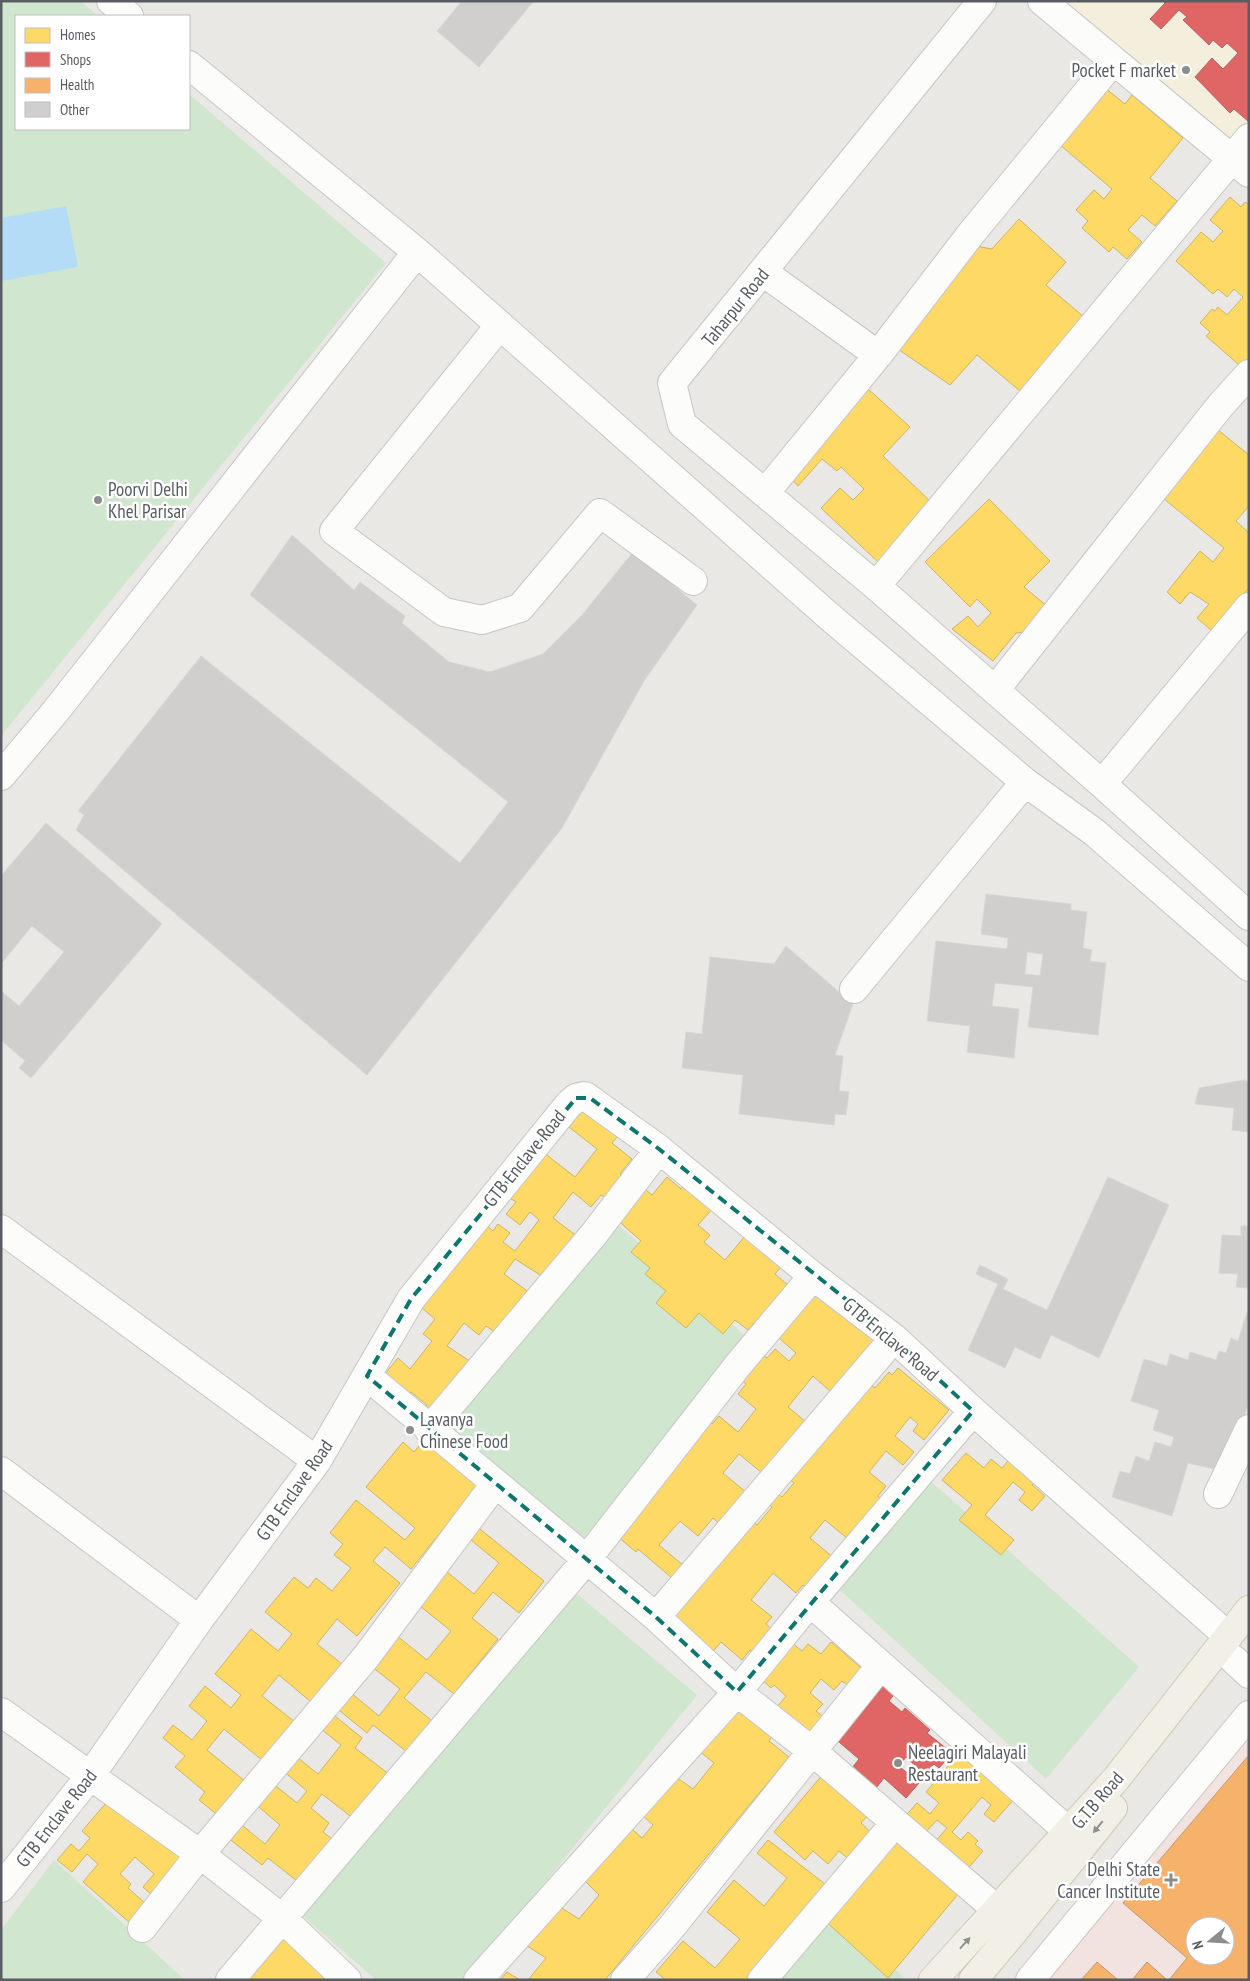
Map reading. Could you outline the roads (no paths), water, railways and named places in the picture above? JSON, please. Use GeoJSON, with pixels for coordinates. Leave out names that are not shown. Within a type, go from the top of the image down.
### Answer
{"type":"FeatureCollection","features":[{"type":"Feature","properties":{"kind":"main road","name":"G.T.B Road"},"geometry":{"type":"LineString","coordinates":[[973,1980],[1240,1652],[1249,1610]]}},
{"type":"Feature","properties":{"kind":"main road","name":"G.T.B Road"},"geometry":{"type":"LineString","coordinates":[[933,1980],[1116,1779],[1240,1652]]}},
{"type":"Feature","properties":{"kind":"street"},"geometry":{"type":"LineString","coordinates":[[111,1],[128,15]]}},
{"type":"Feature","properties":{"kind":"street","name":"Taharpur Road"},"geometry":{"type":"LineString","coordinates":[[982,1],[672,383],[682,424],[876,586],[1249,916]]}},
{"type":"Feature","properties":{"kind":"street"},"geometry":{"type":"LineString","coordinates":[[1042,1],[1240,166]]}},
{"type":"Feature","properties":{"kind":"street"},"geometry":{"type":"LineString","coordinates":[[765,492],[878,355],[970,235],[1114,61]]}},
{"type":"Feature","properties":{"kind":"street"},"geometry":{"type":"LineString","coordinates":[[190,66],[417,252],[831,618],[1025,782],[1094,832],[1249,967]]}},
{"type":"Feature","properties":{"kind":"street"},"geometry":{"type":"LineString","coordinates":[[876,586],[1240,166],[1249,138]]}},
{"type":"Feature","properties":{"kind":"street"},"geometry":{"type":"LineString","coordinates":[[1,776],[55,712],[417,252]]}},
{"type":"Feature","properties":{"kind":"street"},"geometry":{"type":"LineString","coordinates":[[763,272],[878,355]]}},
{"type":"Feature","properties":{"kind":"street"},"geometry":{"type":"LineString","coordinates":[[500,326],[334,532],[444,612],[482,620],[520,608],[600,513],[693,581]]}},
{"type":"Feature","properties":{"kind":"street"},"geometry":{"type":"LineString","coordinates":[[995,690],[1220,406],[1249,374]]}},
{"type":"Feature","properties":{"kind":"street"},"geometry":{"type":"LineString","coordinates":[[1102,784],[1249,607]]}},
{"type":"Feature","properties":{"kind":"street"},"geometry":{"type":"LineString","coordinates":[[854,989],[1025,782]]}},
{"type":"Feature","properties":{"kind":"street","name":"GTB Enclave Road"},"geometry":{"type":"LineString","coordinates":[[1,1888],[90,1776],[199,1620],[317,1461],[411,1300],[569,1104],[576,1098],[585,1096],[659,1149],[813,1276],[894,1338],[1240,1652]]}},
{"type":"Feature","properties":{"kind":"street"},"geometry":{"type":"LineString","coordinates":[[429,1430],[594,1234],[659,1149]]}},
{"type":"Feature","properties":{"kind":"street"},"geometry":{"type":"LineString","coordinates":[[1,1229],[317,1461]]}},
{"type":"Feature","properties":{"kind":"street"},"geometry":{"type":"LineString","coordinates":[[230,1980],[587,1559],[738,1365],[813,1276]]}},
{"type":"Feature","properties":{"kind":"street"},"geometry":{"type":"LineString","coordinates":[[656,1617],[894,1338]]}},
{"type":"Feature","properties":{"kind":"street"},"geometry":{"type":"LineString","coordinates":[[367,1376],[429,1430],[656,1617],[737,1692],[812,1752],[996,1909]]}},
{"type":"Feature","properties":{"kind":"street"},"geometry":{"type":"LineString","coordinates":[[478,1980],[737,1692],[810,1602],[973,1411]]}},
{"type":"Feature","properties":{"kind":"street"},"geometry":{"type":"LineString","coordinates":[[1218,1494],[1249,1429]]}},
{"type":"Feature","properties":{"kind":"street"},"geometry":{"type":"LineString","coordinates":[[1,1471],[199,1620]]}},
{"type":"Feature","properties":{"kind":"street"},"geometry":{"type":"LineString","coordinates":[[142,1928],[200,1854],[366,1657],[495,1484]]}},
{"type":"Feature","properties":{"kind":"street"},"geometry":{"type":"LineString","coordinates":[[810,1602],[1069,1832]]}},
{"type":"Feature","properties":{"kind":"street"},"geometry":{"type":"LineString","coordinates":[[625,1980],[670,1929],[881,1665]]}},
{"type":"Feature","properties":{"kind":"street"},"geometry":{"type":"LineString","coordinates":[[1,1712],[200,1854],[283,1919],[347,1980]]}},
{"type":"Feature","properties":{"kind":"street"},"geometry":{"type":"LineString","coordinates":[[1030,1980],[1249,1715]]}},
{"type":"Feature","properties":{"kind":"street"},"geometry":{"type":"LineString","coordinates":[[762,1980],[894,1823]]}},
{"type":"Feature","properties":{"kind":"water"},"geometry":{"type":"Polygon","coordinates":[[[66,206],[78,267],[1,281],[1,218],[66,206]]]}},
{"type":"Feature","properties":{"kind":"place","name":"Pocket F market"},"geometry":{"type":"Point","coordinates":[1186,70]}},
{"type":"Feature","properties":{"kind":"place","name":"Poorvi Delhi Khel Parisar"},"geometry":{"type":"Point","coordinates":[98,500]}},
{"type":"Feature","properties":{"kind":"place","name":"Lavanya Chinese Food"},"geometry":{"type":"Point","coordinates":[410,1430]}},
{"type":"Feature","properties":{"kind":"place","name":"Neelagiri Malayali Restaurant"},"geometry":{"type":"Point","coordinates":[898,1763]}},
{"type":"Feature","properties":{"kind":"place","name":"Delhi State Cancer Institute"},"geometry":{"type":"Point","coordinates":[1171,1880]}}]}
